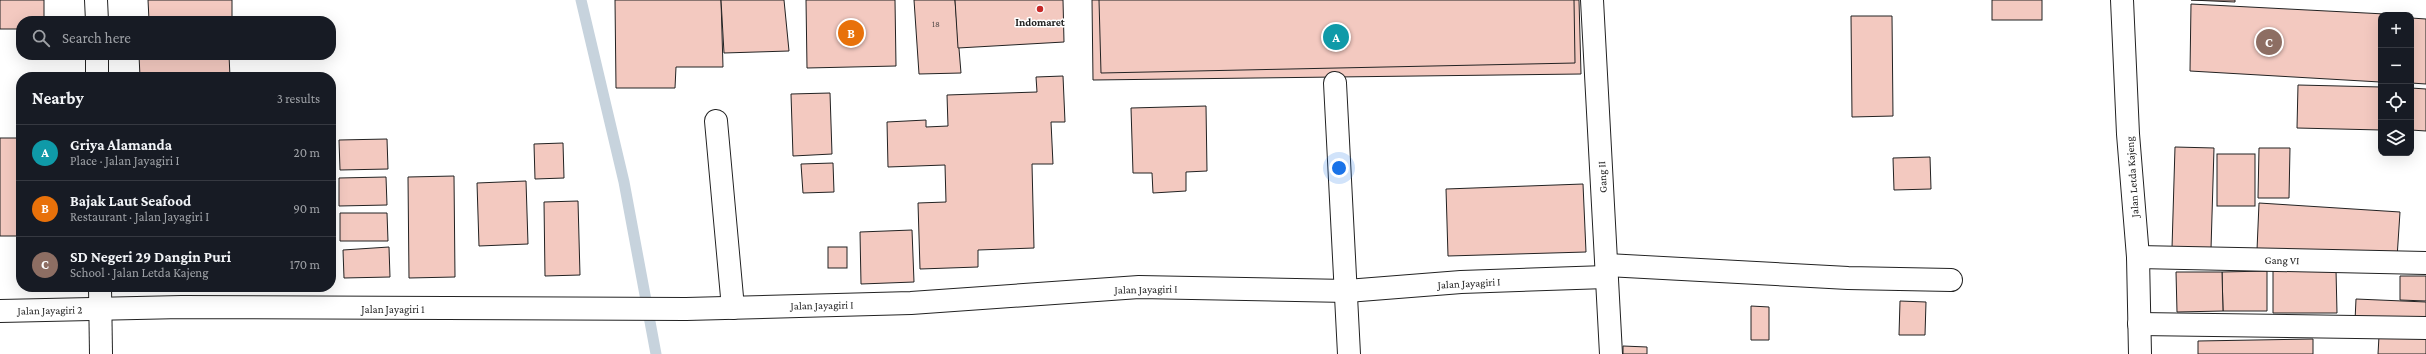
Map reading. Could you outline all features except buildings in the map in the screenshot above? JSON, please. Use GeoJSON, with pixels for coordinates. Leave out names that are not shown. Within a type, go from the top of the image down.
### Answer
{"type":"FeatureCollection","features":[{"type":"Feature","properties":{"kind":"street"},"geometry":{"type":"LineString","coordinates":[[96,0],[97,16]]}},
{"type":"Feature","properties":{"kind":"street","name":"Gang II"},"geometry":{"type":"LineString","coordinates":[[1592,0],[1611,354]]}},
{"type":"Feature","properties":{"kind":"street","name":"Jalan Letda Kajeng"},"geometry":{"type":"LineString","coordinates":[[2122,0],[2128,134],[2138,257],[2140,354]]}},
{"type":"Feature","properties":{"kind":"street"},"geometry":{"type":"LineString","coordinates":[[97,60],[97,72]]}},
{"type":"Feature","properties":{"kind":"street"},"geometry":{"type":"LineString","coordinates":[[1336,83],[1349,354]]}},
{"type":"Feature","properties":{"kind":"street"},"geometry":{"type":"LineString","coordinates":[[716,121],[733,308]]}},
{"type":"Feature","properties":{"kind":"street","name":"Gang VI"},"geometry":{"type":"LineString","coordinates":[[2138,257],[2426,263]]}},
{"type":"Feature","properties":{"kind":"street","name":"Jalan Jayagiri I"},"geometry":{"type":"LineString","coordinates":[[686,309],[911,303],[1138,287],[1347,290],[1606,271],[1951,280]]}},
{"type":"Feature","properties":{"kind":"street"},"geometry":{"type":"LineString","coordinates":[[100,292],[101,354]]}},
{"type":"Feature","properties":{"kind":"street","name":"Jalan Jayagiri 1"},"geometry":{"type":"LineString","coordinates":[[100,310],[182,307],[601,310],[686,309]]}},
{"type":"Feature","properties":{"kind":"street","name":"Jalan Jayagiri 2"},"geometry":{"type":"LineString","coordinates":[[0,311],[100,310]]}},
{"type":"Feature","properties":{"kind":"street"},"geometry":{"type":"LineString","coordinates":[[2139,324],[2426,328]]}},
{"type":"Feature","properties":{"kind":"waterway"},"geometry":{"type":"LineString","coordinates":[[581,0],[624,182],[656,354]]}},
{"type":"Feature","properties":{"kind":"place","name":"Indomaret"},"geometry":{"type":"Point","coordinates":[1040,9]}},
{"type":"Feature","properties":{"kind":"place","name":"Bajak Laut Seafood"},"geometry":{"type":"Point","coordinates":[851,33]}},
{"type":"Feature","properties":{"kind":"place","name":"Griya Alamanda"},"geometry":{"type":"Point","coordinates":[1336,37]}},
{"type":"Feature","properties":{"kind":"place","name":"SD Negeri 29 Dangin Puri"},"geometry":{"type":"Point","coordinates":[2269,42]}}]}
